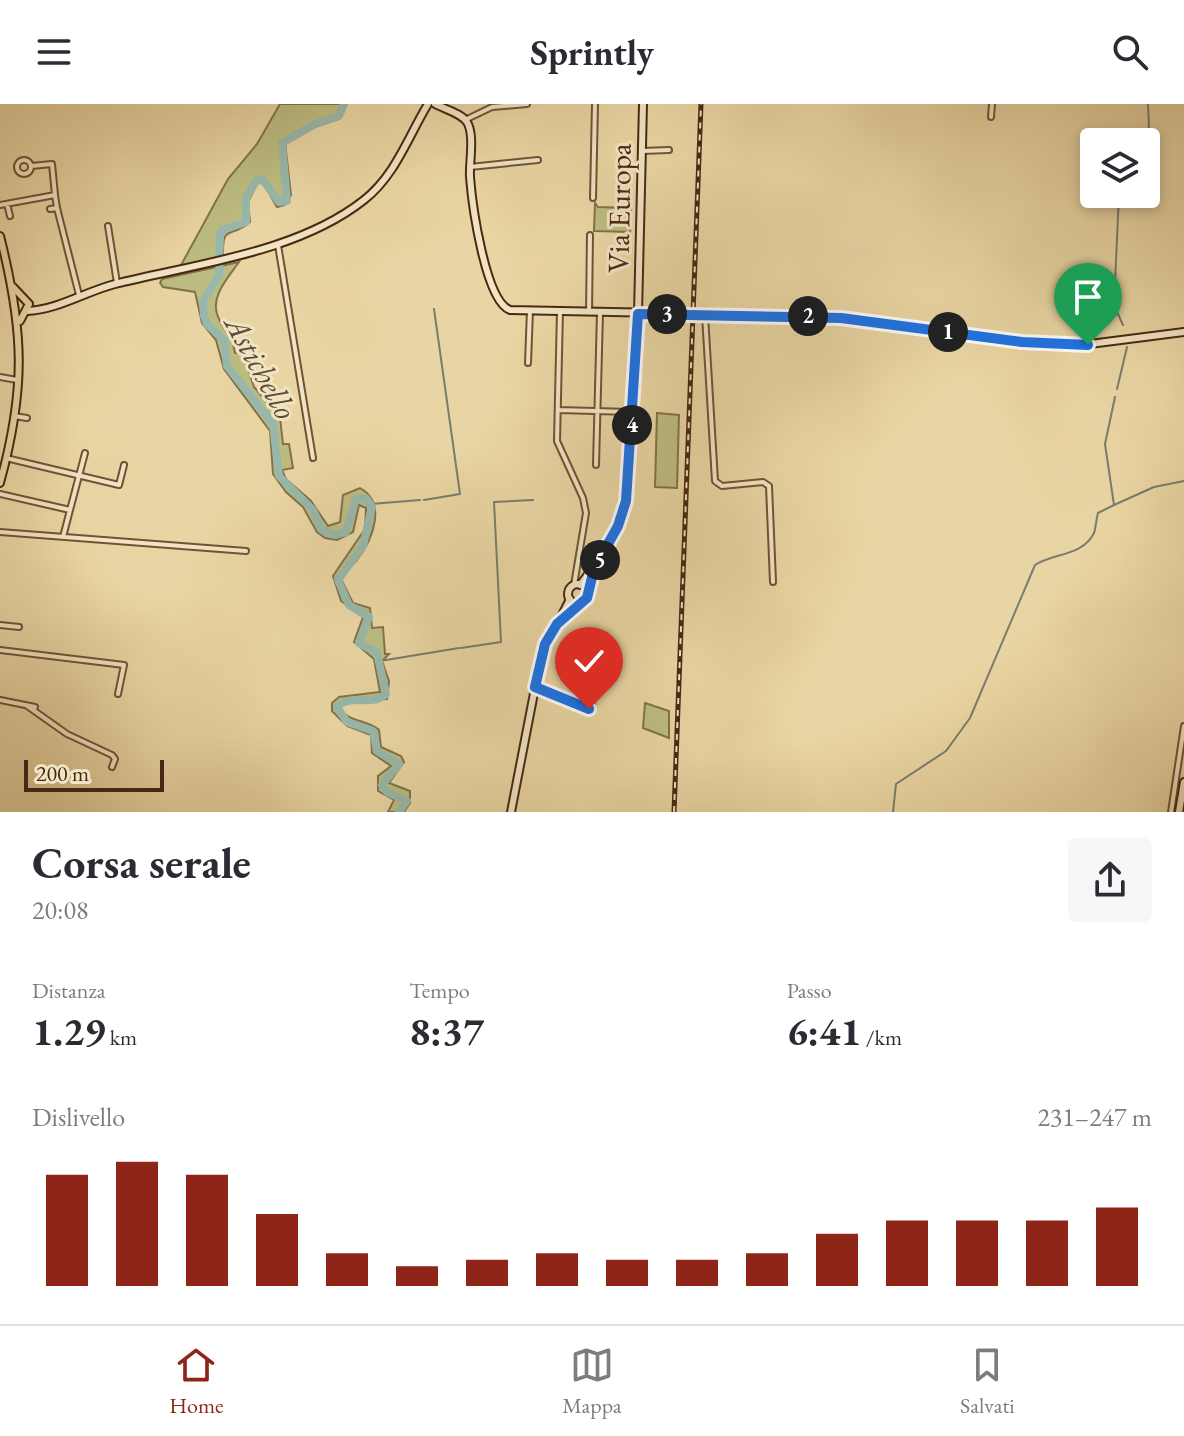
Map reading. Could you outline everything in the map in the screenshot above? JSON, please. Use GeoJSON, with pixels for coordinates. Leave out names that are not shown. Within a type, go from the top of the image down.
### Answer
{"type":"FeatureCollection","features":[{"type":"Feature","properties":{"kind":"main road"},"geometry":{"type":"LineString","coordinates":[[0,236],[21,310]]}},
{"type":"Feature","properties":{"kind":"main road"},"geometry":{"type":"LineString","coordinates":[[13,287],[26,301]]}},
{"type":"Feature","properties":{"kind":"main road"},"geometry":{"type":"LineString","coordinates":[[0,483],[14,416],[20,369],[19,324],[26,301]]}},
{"type":"Feature","properties":{"kind":"main road"},"geometry":{"type":"LineString","coordinates":[[21,310],[26,301]]}},
{"type":"Feature","properties":{"kind":"street"},"geometry":{"type":"LineString","coordinates":[[21,310],[46,307],[117,283],[232,259],[317,226],[366,199],[387,177],[428,104]]}},
{"type":"Feature","properties":{"kind":"street"},"geometry":{"type":"LineString","coordinates":[[435,104],[465,120],[469,128],[470,167],[480,245],[500,302],[510,310],[841,318],[1074,346],[1184,332]]}},
{"type":"Feature","properties":{"kind":"street"},"geometry":{"type":"LineString","coordinates":[[465,120],[492,107],[527,104]]}},
{"type":"Feature","properties":{"kind":"street"},"geometry":{"type":"LineString","coordinates":[[593,198],[595,104]]}},
{"type":"Feature","properties":{"kind":"street","name":"Via Europa"},"geometry":{"type":"LineString","coordinates":[[594,569],[618,526],[626,501],[638,314],[643,104]]}},
{"type":"Feature","properties":{"kind":"street"},"geometry":{"type":"LineString","coordinates":[[991,117],[992,104]]}},
{"type":"Feature","properties":{"kind":"street"},"geometry":{"type":"LineString","coordinates":[[642,151],[669,150]]}},
{"type":"Feature","properties":{"kind":"street"},"geometry":{"type":"LineString","coordinates":[[470,167],[538,160]]}},
{"type":"Feature","properties":{"kind":"street"},"geometry":{"type":"LineString","coordinates":[[31,166],[52,164],[53,209],[79,295]]}},
{"type":"Feature","properties":{"kind":"street"},"geometry":{"type":"LineString","coordinates":[[0,205],[55,195]]}},
{"type":"Feature","properties":{"kind":"street"},"geometry":{"type":"LineString","coordinates":[[7,204],[10,216]]}},
{"type":"Feature","properties":{"kind":"street"},"geometry":{"type":"LineString","coordinates":[[108,226],[117,283]]}},
{"type":"Feature","properties":{"kind":"street"},"geometry":{"type":"LineString","coordinates":[[589,312],[590,235]]}},
{"type":"Feature","properties":{"kind":"street"},"geometry":{"type":"LineString","coordinates":[[277,243],[313,458]]}},
{"type":"Feature","properties":{"kind":"street"},"geometry":{"type":"LineString","coordinates":[[26,301],[46,307]]}},
{"type":"Feature","properties":{"kind":"street"},"geometry":{"type":"LineString","coordinates":[[528,363],[530,310]]}},
{"type":"Feature","properties":{"kind":"street"},"geometry":{"type":"LineString","coordinates":[[560,311],[557,441],[578,484],[586,513],[577,585]]}},
{"type":"Feature","properties":{"kind":"street"},"geometry":{"type":"LineString","coordinates":[[596,465],[600,313]]}},
{"type":"Feature","properties":{"kind":"street"},"geometry":{"type":"LineString","coordinates":[[705,315],[705,365],[715,481],[722,486],[763,482],[769,486],[773,582]]}},
{"type":"Feature","properties":{"kind":"street"},"geometry":{"type":"LineString","coordinates":[[9,377],[20,369]]}},
{"type":"Feature","properties":{"kind":"street"},"geometry":{"type":"LineString","coordinates":[[0,377],[19,380]]}},
{"type":"Feature","properties":{"kind":"street"},"geometry":{"type":"LineString","coordinates":[[558,410],[632,412]]}},
{"type":"Feature","properties":{"kind":"street"},"geometry":{"type":"LineString","coordinates":[[14,416],[27,418]]}},
{"type":"Feature","properties":{"kind":"street"},"geometry":{"type":"LineString","coordinates":[[63,537],[85,453]]}},
{"type":"Feature","properties":{"kind":"street"},"geometry":{"type":"LineString","coordinates":[[6,458],[119,485],[124,465]]}},
{"type":"Feature","properties":{"kind":"street"},"geometry":{"type":"LineString","coordinates":[[0,494],[70,510]]}},
{"type":"Feature","properties":{"kind":"street"},"geometry":{"type":"LineString","coordinates":[[0,532],[246,551]]}},
{"type":"Feature","properties":{"kind":"street"},"geometry":{"type":"LineString","coordinates":[[511,812],[541,657],[570,599],[569,592],[594,569]]}},
{"type":"Feature","properties":{"kind":"street"},"geometry":{"type":"LineString","coordinates":[[557,624],[585,601],[594,569]]}},
{"type":"Feature","properties":{"kind":"street"},"geometry":{"type":"LineString","coordinates":[[577,585],[588,592]]}},
{"type":"Feature","properties":{"kind":"street"},"geometry":{"type":"LineString","coordinates":[[570,599],[580,604]]}},
{"type":"Feature","properties":{"kind":"street"},"geometry":{"type":"LineString","coordinates":[[0,625],[19,627]]}},
{"type":"Feature","properties":{"kind":"street"},"geometry":{"type":"LineString","coordinates":[[0,650],[124,665],[118,694]]}},
{"type":"Feature","properties":{"kind":"street"},"geometry":{"type":"LineString","coordinates":[[535,687],[589,709],[607,665]]}},
{"type":"Feature","properties":{"kind":"street"},"geometry":{"type":"LineString","coordinates":[[0,700],[35,707]]}},
{"type":"Feature","properties":{"kind":"street"},"geometry":{"type":"LineString","coordinates":[[26,705],[67,734],[112,755],[115,759],[112,767]]}},
{"type":"Feature","properties":{"kind":"street"},"geometry":{"type":"LineString","coordinates":[[1171,812],[1184,726]]}},
{"type":"Feature","properties":{"kind":"street"},"geometry":{"type":"LineString","coordinates":[[1179,812],[1184,782]]}},
{"type":"Feature","properties":{"kind":"green space"},"geometry":{"type":"Polygon","coordinates":[[[280,104],[347,104],[339,119],[297,133],[285,142],[291,195],[285,205],[277,207],[264,184],[258,182],[248,202],[250,222],[226,235],[223,259],[180,267],[228,179],[257,144],[280,104]]]}},
{"type":"Feature","properties":{"kind":"green space"},"geometry":{"type":"Polygon","coordinates":[[[595,203],[598,207],[631,208],[630,232],[594,231],[595,203]]]}},
{"type":"Feature","properties":{"kind":"green space"},"geometry":{"type":"Polygon","coordinates":[[[239,262],[221,289],[216,311],[235,353],[243,353],[254,387],[273,409],[279,409],[283,444],[289,444],[293,468],[282,470],[286,479],[311,501],[328,526],[340,522],[343,495],[360,488],[373,503],[375,522],[368,542],[341,579],[353,603],[370,608],[372,628],[383,627],[385,654],[389,654],[382,661],[389,681],[387,699],[344,701],[339,708],[348,716],[379,730],[381,747],[401,756],[404,762],[389,783],[410,791],[410,803],[404,812],[388,812],[394,800],[378,791],[378,776],[391,766],[372,753],[371,735],[347,726],[332,711],[332,703],[339,697],[380,692],[374,659],[354,642],[363,617],[341,601],[333,576],[365,529],[366,508],[359,505],[353,532],[337,540],[325,538],[317,532],[303,507],[286,492],[273,474],[270,431],[224,369],[216,340],[202,323],[195,292],[163,287],[160,283],[162,279],[239,262]]]}},
{"type":"Feature","properties":{"kind":"green space"},"geometry":{"type":"Polygon","coordinates":[[[657,413],[679,415],[677,488],[655,487],[657,413]]]}},
{"type":"Feature","properties":{"kind":"green space"},"geometry":{"type":"Polygon","coordinates":[[[645,703],[669,711],[669,738],[643,728],[645,703]]]}},
{"type":"Feature","properties":{"kind":"waterway","name":"Astichello"},"geometry":{"type":"LineString","coordinates":[[344,104],[339,116],[315,124],[282,143],[287,201],[279,202],[263,180],[256,181],[246,198],[246,222],[222,230],[219,275],[203,301],[204,316],[207,324],[224,340],[227,366],[273,424],[279,476],[313,510],[322,530],[334,535],[346,532],[356,499],[366,498],[372,507],[363,546],[338,580],[349,605],[369,617],[359,643],[377,653],[386,694],[375,700],[348,701],[337,707],[347,722],[373,731],[377,751],[399,764],[382,785],[387,792],[407,801],[399,812]]}},
{"type":"Feature","properties":{"kind":"waterway"},"geometry":{"type":"LineString","coordinates":[[1148,104],[1148,128]]}},
{"type":"Feature","properties":{"kind":"waterway"},"geometry":{"type":"LineString","coordinates":[[1118,208],[1114,305],[1123,325]]}},
{"type":"Feature","properties":{"kind":"waterway"},"geometry":{"type":"LineString","coordinates":[[424,500],[460,494],[434,309]]}},
{"type":"Feature","properties":{"kind":"waterway"},"geometry":{"type":"LineString","coordinates":[[1117,389],[1127,347]]}},
{"type":"Feature","properties":{"kind":"waterway"},"geometry":{"type":"LineString","coordinates":[[1115,397],[1105,444],[1114,505],[1154,487],[1184,481]]}},
{"type":"Feature","properties":{"kind":"waterway"},"geometry":{"type":"LineString","coordinates":[[371,504],[420,500]]}},
{"type":"Feature","properties":{"kind":"waterway"},"geometry":{"type":"LineString","coordinates":[[461,648],[501,642],[494,502],[533,500]]}},
{"type":"Feature","properties":{"kind":"waterway"},"geometry":{"type":"LineString","coordinates":[[893,812],[896,784],[946,751],[970,718],[1035,565],[1083,546],[1094,533],[1098,513],[1114,505]]}},
{"type":"Feature","properties":{"kind":"waterway"},"geometry":{"type":"LineString","coordinates":[[380,661],[459,648]]}},
{"type":"Feature","properties":{"kind":"railway"},"geometry":{"type":"LineString","coordinates":[[674,812],[701,104]]}},
{"type":"Feature","properties":{"kind":"route"},"geometry":{"type":"LineString","coordinates":[[589,709],[535,687],[545,644],[557,624],[587,598],[594,569],[618,526],[626,501],[638,314],[841,318],[1022,342],[1088,345]]}}]}
